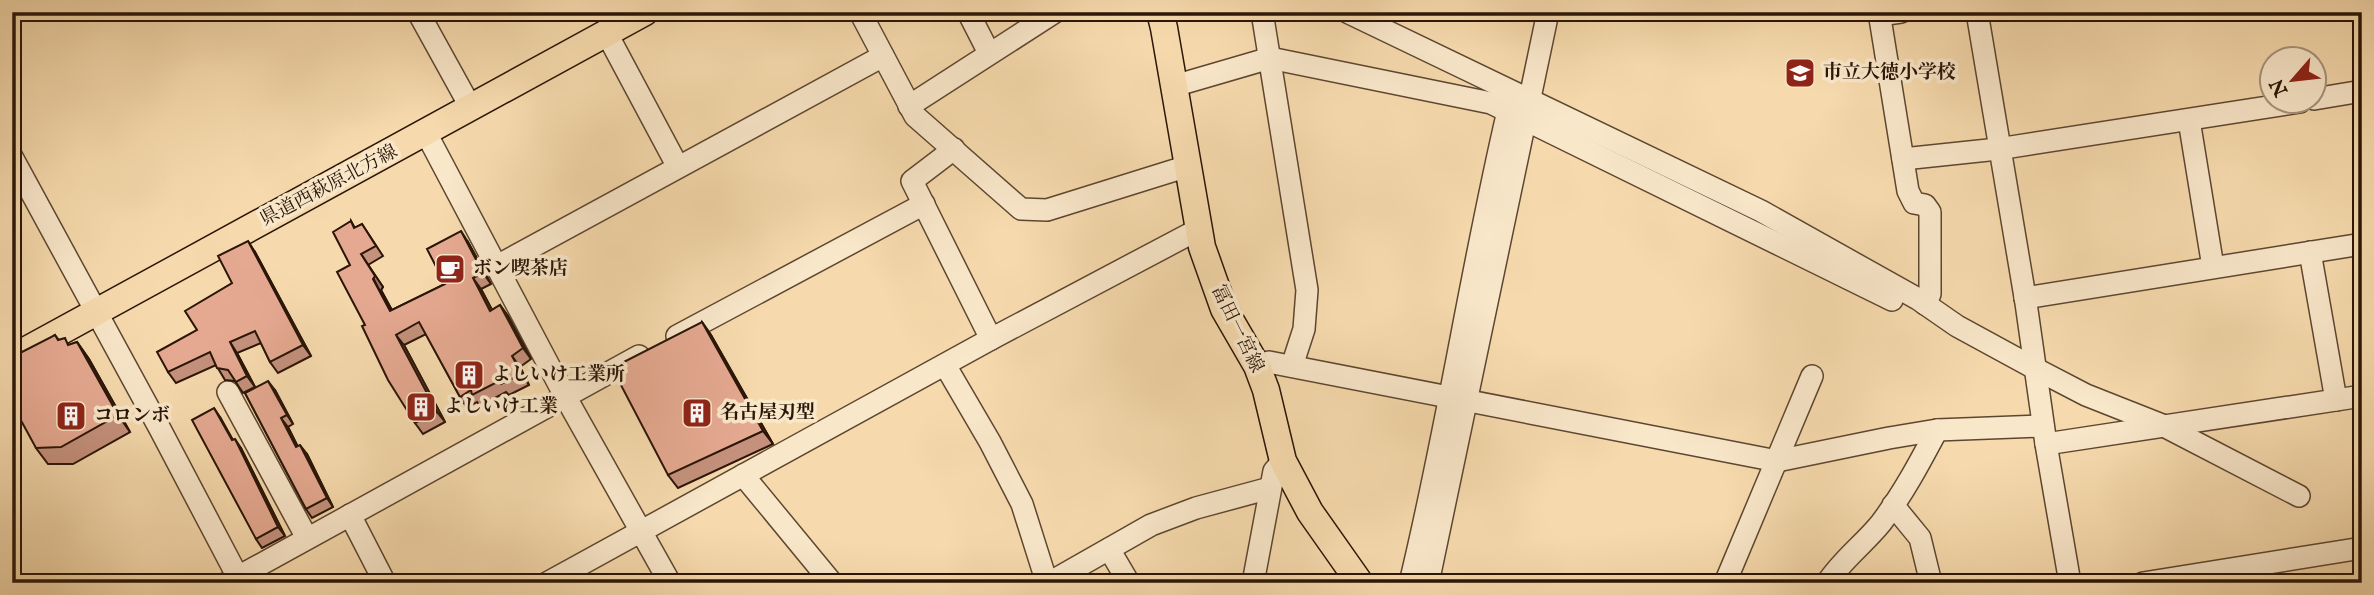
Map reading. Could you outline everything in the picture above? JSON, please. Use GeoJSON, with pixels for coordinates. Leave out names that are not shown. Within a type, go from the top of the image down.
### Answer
{"type":"FeatureCollection","features":[{"type":"Feature","properties":{"kind":"main road","name":"県道西萩原北方線"},"geometry":{"type":"LineString","coordinates":[[12,358],[646,12]]}},
{"type":"Feature","properties":{"kind":"main road","name":"冨田一宮線"},"geometry":{"type":"LineString","coordinates":[[1160,12],[1202,247],[1220,299],[1257,366],[1266,390],[1283,461],[1310,512],[1360,583]]}},
{"type":"Feature","properties":{"kind":"street"},"geometry":{"type":"LineString","coordinates":[[418,12],[471,108]]}},
{"type":"Feature","properties":{"kind":"street"},"geometry":{"type":"LineString","coordinates":[[860,12],[915,116],[1021,209],[1046,210],[1188,166]]}},
{"type":"Feature","properties":{"kind":"street"},"geometry":{"type":"LineString","coordinates":[[968,12],[989,53]]}},
{"type":"Feature","properties":{"kind":"street"},"geometry":{"type":"LineString","coordinates":[[909,106],[1055,12]]}},
{"type":"Feature","properties":{"kind":"street"},"geometry":{"type":"LineString","coordinates":[[1262,12],[1307,290],[1304,329],[1292,366]]}},
{"type":"Feature","properties":{"kind":"street"},"geometry":{"type":"LineString","coordinates":[[1347,12],[1522,110],[1904,306],[2086,395],[2162,425],[2299,496]]}},
{"type":"Feature","properties":{"kind":"street"},"geometry":{"type":"LineString","coordinates":[[1410,583],[1457,398],[1522,110],[1548,12]]}},
{"type":"Feature","properties":{"kind":"street"},"geometry":{"type":"LineString","coordinates":[[1976,12],[2070,583]]}},
{"type":"Feature","properties":{"kind":"street"},"geometry":{"type":"LineString","coordinates":[[1886,13],[1908,191],[1914,203],[1924,205],[1930,212],[1930,294],[1925,304]]}},
{"type":"Feature","properties":{"kind":"street"},"geometry":{"type":"LineString","coordinates":[[607,34],[678,167]]}},
{"type":"Feature","properties":{"kind":"street"},"geometry":{"type":"LineString","coordinates":[[497,266],[883,56]]}},
{"type":"Feature","properties":{"kind":"street"},"geometry":{"type":"LineString","coordinates":[[1174,86],[1270,58],[1522,110],[1761,212],[1925,304],[1957,326],[2037,372]]}},
{"type":"Feature","properties":{"kind":"street"},"geometry":{"type":"LineString","coordinates":[[2328,97],[2362,91]]}},
{"type":"Feature","properties":{"kind":"street"},"geometry":{"type":"LineString","coordinates":[[1903,159],[1998,149],[2258,109]]}},
{"type":"Feature","properties":{"kind":"street"},"geometry":{"type":"LineString","coordinates":[[2189,120],[2213,267]]}},
{"type":"Feature","properties":{"kind":"street"},"geometry":{"type":"LineString","coordinates":[[426,133],[565,396],[670,583]]}},
{"type":"Feature","properties":{"kind":"street"},"geometry":{"type":"LineString","coordinates":[[954,149],[912,181],[991,339]]}},
{"type":"Feature","properties":{"kind":"street"},"geometry":{"type":"LineString","coordinates":[[12,157],[96,311],[235,581],[307,538],[565,396],[924,204]]}},
{"type":"Feature","properties":{"kind":"street"},"geometry":{"type":"LineString","coordinates":[[547,583],[991,339],[1199,229]]}},
{"type":"Feature","properties":{"kind":"street"},"geometry":{"type":"LineString","coordinates":[[2025,298],[2362,244]]}},
{"type":"Feature","properties":{"kind":"street"},"geometry":{"type":"LineString","coordinates":[[2310,252],[2336,400]]}},
{"type":"Feature","properties":{"kind":"street"},"geometry":{"type":"LineString","coordinates":[[1257,366],[1269,362],[1292,366],[1777,461],[1937,430],[2045,435],[2162,425],[2362,396]]}},
{"type":"Feature","properties":{"kind":"street"},"geometry":{"type":"LineString","coordinates":[[945,365],[1022,504],[1056,581],[1151,525],[1196,508],[1270,488]]}},
{"type":"Feature","properties":{"kind":"street"},"geometry":{"type":"LineString","coordinates":[[1724,583],[1812,376]]}},
{"type":"Feature","properties":{"kind":"street"},"geometry":{"type":"LineString","coordinates":[[228,392],[307,538]]}},
{"type":"Feature","properties":{"kind":"street"},"geometry":{"type":"LineString","coordinates":[[1428,583],[1457,398]]}},
{"type":"Feature","properties":{"kind":"street"},"geometry":{"type":"LineString","coordinates":[[1827,583],[1836,569],[1881,523],[1937,430]]}},
{"type":"Feature","properties":{"kind":"street"},"geometry":{"type":"LineString","coordinates":[[1253,583],[1274,471],[1283,461]]}},
{"type":"Feature","properties":{"kind":"street"},"geometry":{"type":"LineString","coordinates":[[743,475],[832,583]]}},
{"type":"Feature","properties":{"kind":"street"},"geometry":{"type":"LineString","coordinates":[[1893,505],[1920,538],[1931,583]]}},
{"type":"Feature","properties":{"kind":"street"},"geometry":{"type":"LineString","coordinates":[[350,515],[385,583]]}},
{"type":"Feature","properties":{"kind":"street"},"geometry":{"type":"LineString","coordinates":[[2143,583],[2362,548]]}},
{"type":"Feature","properties":{"kind":"street"},"geometry":{"type":"LineString","coordinates":[[1109,549],[1129,583]]}},
{"type":"Feature","properties":{"kind":"building"},"geometry":{"type":"Polygon","coordinates":[[[351,221],[354,228],[362,224],[376,246],[361,254],[375,276],[373,279],[390,311],[445,284],[427,249],[461,231],[483,273],[473,278],[490,311],[500,305],[523,348],[512,356],[522,374],[501,384],[499,381],[472,395],[471,390],[460,397],[419,322],[396,335],[437,412],[415,423],[388,380],[362,326],[365,325],[337,272],[350,265],[333,232],[351,221]]]}},
{"type":"Feature","properties":{"kind":"building"},"geometry":{"type":"Polygon","coordinates":[[[248,241],[303,345],[270,362],[255,331],[230,342],[247,376],[236,382],[228,370],[217,368],[210,352],[168,372],[157,352],[197,330],[185,311],[232,283],[218,256],[248,241]]]}},
{"type":"Feature","properties":{"kind":"building","name":"名古屋刃型"},"geometry":{"type":"Polygon","coordinates":[[[702,322],[763,431],[668,475],[612,368],[702,322]]]}},
{"type":"Feature","properties":{"kind":"building","name":"コロンボ"},"geometry":{"type":"Polygon","coordinates":[[[55,335],[58,340],[65,338],[68,345],[77,342],[118,415],[61,447],[36,448],[12,404],[12,366],[19,362],[16,355],[55,335]]]}},
{"type":"Feature","properties":{"kind":"building"},"geometry":{"type":"Polygon","coordinates":[[[268,381],[287,415],[281,418],[296,447],[300,445],[327,498],[306,509],[245,393],[268,381]]]}},
{"type":"Feature","properties":{"kind":"building"},"geometry":{"type":"Polygon","coordinates":[[[214,408],[232,440],[235,439],[278,527],[256,539],[192,420],[214,408]]]}},
{"type":"Feature","properties":{"kind":"place","name":"市立大徳小学校"},"geometry":{"type":"Point","coordinates":[1800,73]}},
{"type":"Feature","properties":{"kind":"place","name":"ボン喫茶店"},"geometry":{"type":"Point","coordinates":[450,269]}},
{"type":"Feature","properties":{"kind":"place","name":"よしいけ工業所"},"geometry":{"type":"Point","coordinates":[469,375]}},
{"type":"Feature","properties":{"kind":"place","name":"よしいけ工業"},"geometry":{"type":"Point","coordinates":[421,407]}},
{"type":"Feature","properties":{"kind":"place","name":"名古屋刃型"},"geometry":{"type":"Point","coordinates":[697,413]}},
{"type":"Feature","properties":{"kind":"place","name":"コロンボ"},"geometry":{"type":"Point","coordinates":[71,416]}}]}
